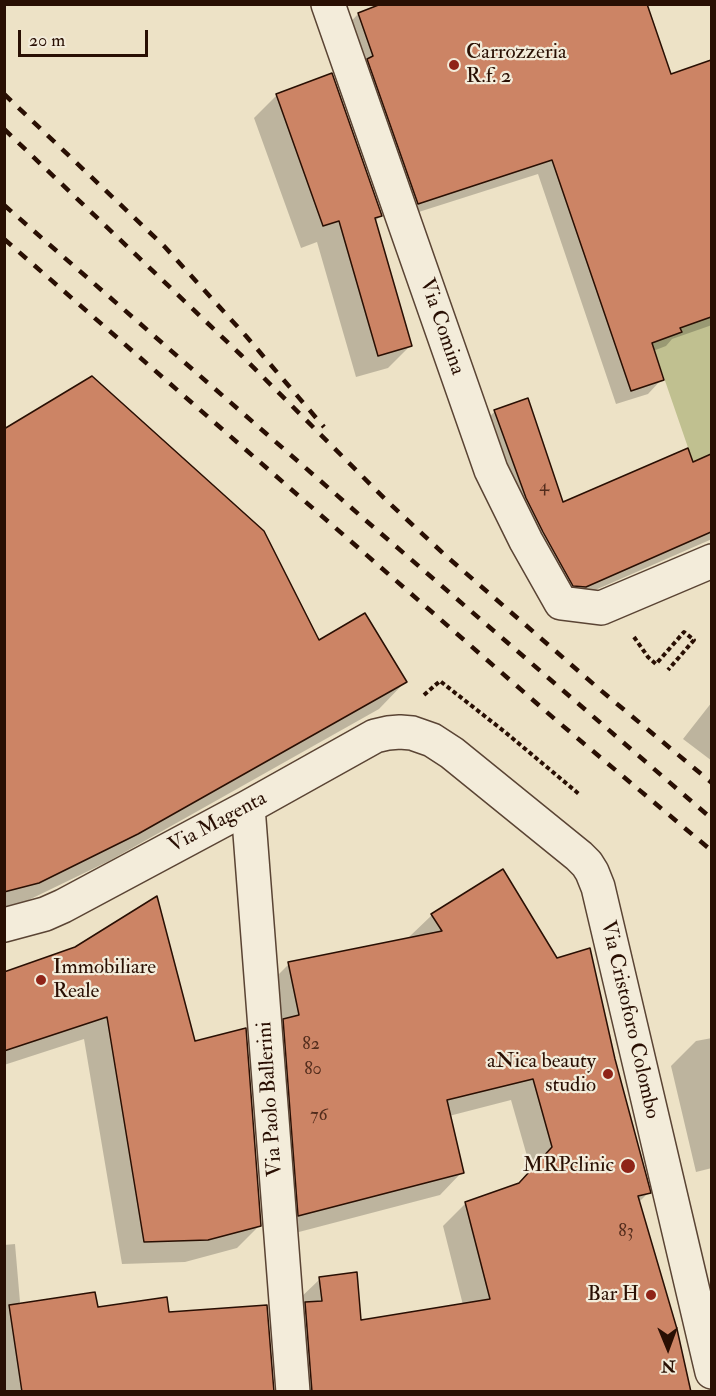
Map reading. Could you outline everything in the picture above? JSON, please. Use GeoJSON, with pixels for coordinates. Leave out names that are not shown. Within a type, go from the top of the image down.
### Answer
{"type":"FeatureCollection","features":[{"type":"Feature","properties":{"kind":"street","name":"Via Comina"},"geometry":{"type":"LineString","coordinates":[[328,4],[491,470],[526,541],[561,603],[602,608],[711,561]]}},
{"type":"Feature","properties":{"kind":"street","name":"Via Magenta"},"geometry":{"type":"LineString","coordinates":[[4,925],[45,914],[63,906],[375,736],[399,732],[412,733],[432,740]]}},
{"type":"Feature","properties":{"kind":"street","name":"Via Cristoforo Colombo"},"geometry":{"type":"LineString","coordinates":[[432,740],[452,753],[579,856],[592,872],[598,887],[711,1372]]}},
{"type":"Feature","properties":{"kind":"street","name":"Via Paolo Ballerini"},"geometry":{"type":"LineString","coordinates":[[248,807],[293,1392]]}},
{"type":"Feature","properties":{"kind":"path"},"geometry":{"type":"LineString","coordinates":[[648,657],[656,664],[684,632],[694,640],[668,670]]}},
{"type":"Feature","properties":{"kind":"path"},"geometry":{"type":"LineString","coordinates":[[440,681],[579,794]]}},
{"type":"Feature","properties":{"kind":"green space"},"geometry":{"type":"Polygon","coordinates":[[[711,317],[711,454],[693,462],[652,343],[681,332],[680,328],[711,317]]]}},
{"type":"Feature","properties":{"kind":"building"},"geometry":{"type":"Polygon","coordinates":[[[381,4],[647,4],[671,74],[711,60],[711,317],[680,328],[682,332],[652,343],[664,380],[631,391],[552,160],[418,204],[367,59],[373,56],[358,13],[381,4]]]}},
{"type":"Feature","properties":{"kind":"building"},"geometry":{"type":"Polygon","coordinates":[[[332,73],[382,216],[375,218],[412,346],[378,356],[339,221],[323,226],[276,94],[332,73]]]}},
{"type":"Feature","properties":{"kind":"building"},"geometry":{"type":"Polygon","coordinates":[[[92,376],[264,531],[319,640],[365,613],[407,682],[138,834],[39,883],[4,892],[4,429],[92,376]]]}},
{"type":"Feature","properties":{"kind":"building"},"geometry":{"type":"Polygon","coordinates":[[[528,398],[563,502],[688,448],[693,462],[711,454],[711,532],[586,587],[573,586],[526,498],[494,410],[528,398]]]}},
{"type":"Feature","properties":{"kind":"building"},"geometry":{"type":"Polygon","coordinates":[[[503,869],[557,958],[590,948],[615,1059],[651,1193],[638,1196],[677,1329],[691,1392],[312,1392],[305,1302],[322,1301],[319,1277],[357,1272],[361,1320],[490,1299],[465,1202],[519,1183],[552,1147],[533,1079],[447,1100],[464,1173],[298,1216],[283,1019],[299,1015],[288,962],[442,931],[431,914],[503,869]]]}},
{"type":"Feature","properties":{"kind":"building"},"geometry":{"type":"Polygon","coordinates":[[[157,896],[195,1041],[246,1028],[261,1226],[208,1240],[144,1242],[107,1017],[4,1051],[4,972],[75,947],[157,896]]]}},
{"type":"Feature","properties":{"kind":"building"},"geometry":{"type":"Polygon","coordinates":[[[95,1292],[98,1307],[167,1297],[169,1312],[267,1305],[274,1392],[22,1392],[9,1305],[95,1292]]]}},
{"type":"Feature","properties":{"kind":"railway"},"geometry":{"type":"LineString","coordinates":[[4,94],[164,246],[246,336],[324,427]]}},
{"type":"Feature","properties":{"kind":"railway"},"geometry":{"type":"LineString","coordinates":[[4,129],[242,356],[388,502],[445,555],[712,783]]}},
{"type":"Feature","properties":{"kind":"railway"},"geometry":{"type":"LineString","coordinates":[[4,205],[712,819]]}},
{"type":"Feature","properties":{"kind":"railway"},"geometry":{"type":"LineString","coordinates":[[4,239],[557,721],[712,851]]}},
{"type":"Feature","properties":{"kind":"place","name":"Carrozzeria R.f. 2"},"geometry":{"type":"Point","coordinates":[454,65]}},
{"type":"Feature","properties":{"kind":"place","name":"Immobiliare Reale"},"geometry":{"type":"Point","coordinates":[41,980]}},
{"type":"Feature","properties":{"kind":"place","name":"aNica beauty studio"},"geometry":{"type":"Point","coordinates":[608,1074]}},
{"type":"Feature","properties":{"kind":"place","name":"MRPclinic"},"geometry":{"type":"Point","coordinates":[628,1166]}},
{"type":"Feature","properties":{"kind":"place","name":"Bar H"},"geometry":{"type":"Point","coordinates":[651,1295]}}]}
